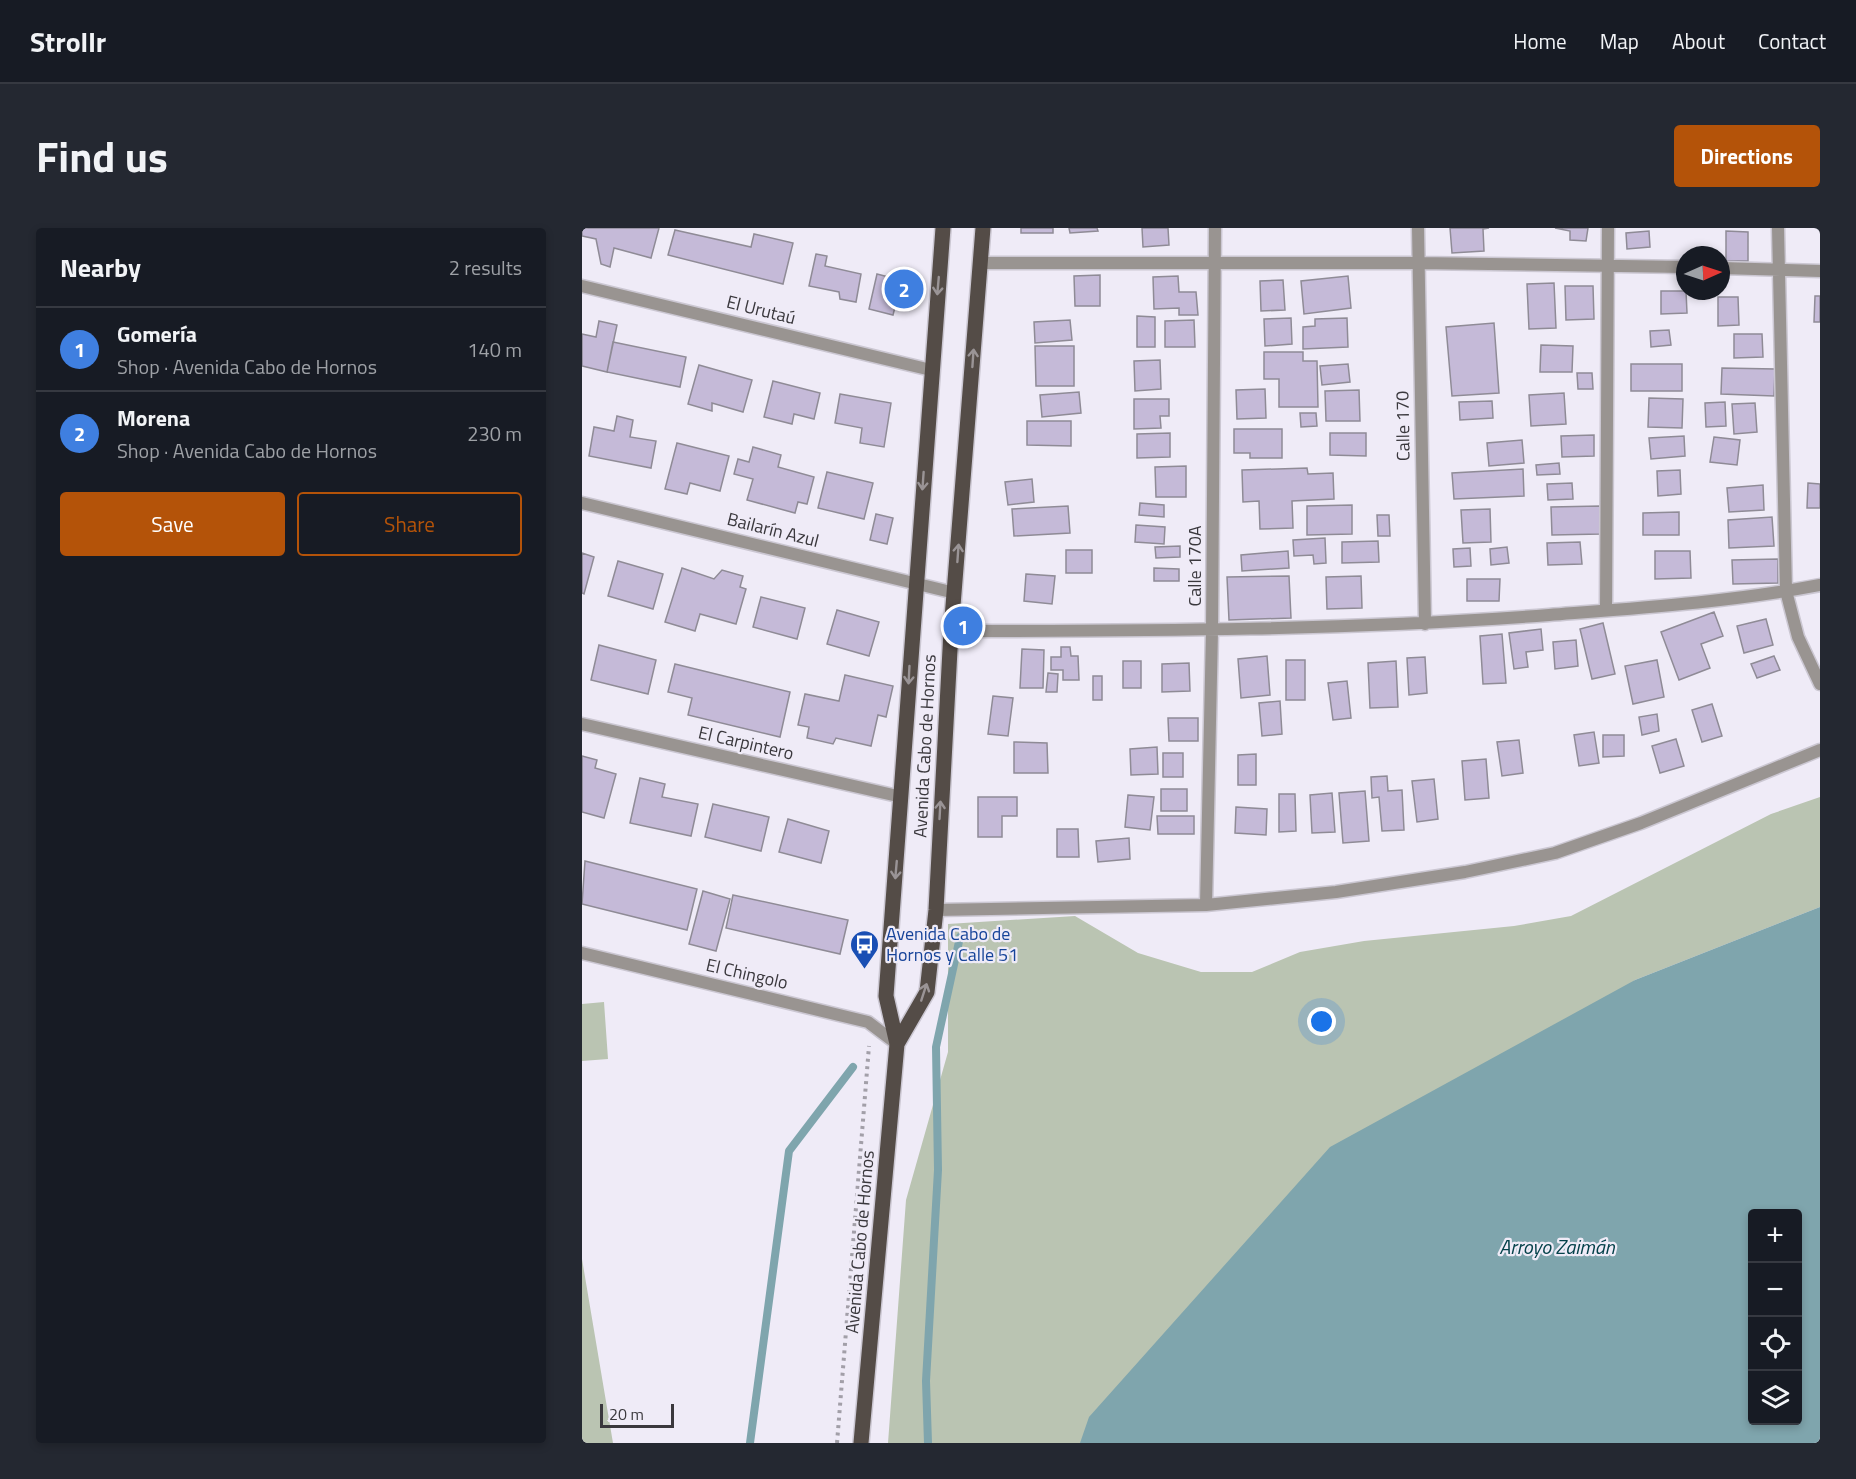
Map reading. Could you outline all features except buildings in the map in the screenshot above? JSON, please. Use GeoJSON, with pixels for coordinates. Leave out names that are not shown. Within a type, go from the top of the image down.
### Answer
{"type":"FeatureCollection","features":[{"type":"Feature","properties":{"kind":"main road","name":"Avenida Cabo de Hornos"},"geometry":{"type":"LineString","coordinates":[[861,1443],[897,1044],[886,996],[943,228]]}},
{"type":"Feature","properties":{"kind":"main road","name":"Avenida Cabo de Hornos"},"geometry":{"type":"LineString","coordinates":[[897,1044],[927,992],[936,910],[951,631],[983,228]]}},
{"type":"Feature","properties":{"kind":"street","name":"Calle 170A"},"geometry":{"type":"LineString","coordinates":[[1206,905],[1212,631],[1215,228]]}},
{"type":"Feature","properties":{"kind":"street","name":"Calle 170"},"geometry":{"type":"LineString","coordinates":[[1418,228],[1425,624]]}},
{"type":"Feature","properties":{"kind":"street"},"geometry":{"type":"LineString","coordinates":[[1606,610],[1608,228]]}},
{"type":"Feature","properties":{"kind":"street"},"geometry":{"type":"LineString","coordinates":[[1778,228],[1786,591],[1798,638],[1820,684]]}},
{"type":"Feature","properties":{"kind":"street"},"geometry":{"type":"LineString","coordinates":[[980,263],[1418,263],[1676,267]]}},
{"type":"Feature","properties":{"kind":"street"},"geometry":{"type":"LineString","coordinates":[[1730,268],[1820,271]]}},
{"type":"Feature","properties":{"kind":"street","name":"El Urutaú"},"geometry":{"type":"LineString","coordinates":[[582,286],[931,370]]}},
{"type":"Feature","properties":{"kind":"street","name":"Bailarín Azul"},"geometry":{"type":"LineString","coordinates":[[582,503],[955,593]]}},
{"type":"Feature","properties":{"kind":"street"},"geometry":{"type":"LineString","coordinates":[[951,631],[1212,631],[1425,624],[1606,610],[1786,591],[1820,585]]}},
{"type":"Feature","properties":{"kind":"street","name":"El Carpintero"},"geometry":{"type":"LineString","coordinates":[[582,724],[902,797]]}},
{"type":"Feature","properties":{"kind":"street"},"geometry":{"type":"LineString","coordinates":[[936,910],[1206,905],[1336,892],[1465,872],[1556,853],[1641,823],[1820,750]]}},
{"type":"Feature","properties":{"kind":"street","name":"El Chingolo"},"geometry":{"type":"LineString","coordinates":[[582,953],[868,1022],[897,1044]]}},
{"type":"Feature","properties":{"kind":"path"},"geometry":{"type":"LineString","coordinates":[[837,1443],[869,1052],[868,1022]]}},
{"type":"Feature","properties":{"kind":"green space"},"geometry":{"type":"Polygon","coordinates":[[[1820,797],[1820,907],[1635,980],[1082,1443],[888,1443],[906,1200],[948,1052],[948,924],[1075,916],[1138,953],[1201,972],[1252,972],[1300,952],[1364,941],[1514,926],[1571,916],[1771,814],[1820,797]]]}},
{"type":"Feature","properties":{"kind":"green space"},"geometry":{"type":"Polygon","coordinates":[[[604,1002],[608,1059],[582,1061],[582,1004],[604,1002]]]}},
{"type":"Feature","properties":{"kind":"green space"},"geometry":{"type":"Polygon","coordinates":[[[582,1259],[613,1443],[582,1443],[582,1259]]]}},
{"type":"Feature","properties":{"kind":"water","name":"Arroyo Zaimán"},"geometry":{"type":"Polygon","coordinates":[[[1820,907],[1820,1443],[1080,1443],[1089,1417],[1330,1147],[1635,980],[1820,907]]]}},
{"type":"Feature","properties":{"kind":"waterway"},"geometry":{"type":"LineString","coordinates":[[928,1443],[926,1381],[938,1170],[936,1047],[960,937]]}},
{"type":"Feature","properties":{"kind":"waterway"},"geometry":{"type":"LineString","coordinates":[[750,1443],[789,1151],[853,1067]]}},
{"type":"Feature","properties":{"kind":"place","name":"Morena"},"geometry":{"type":"Point","coordinates":[904,289]}},
{"type":"Feature","properties":{"kind":"place","name":"Gomería"},"geometry":{"type":"Point","coordinates":[963,626]}},
{"type":"Feature","properties":{"kind":"place","name":"Avenida Cabo de Hornos y Calle 51"},"geometry":{"type":"Point","coordinates":[865,970]}}]}
